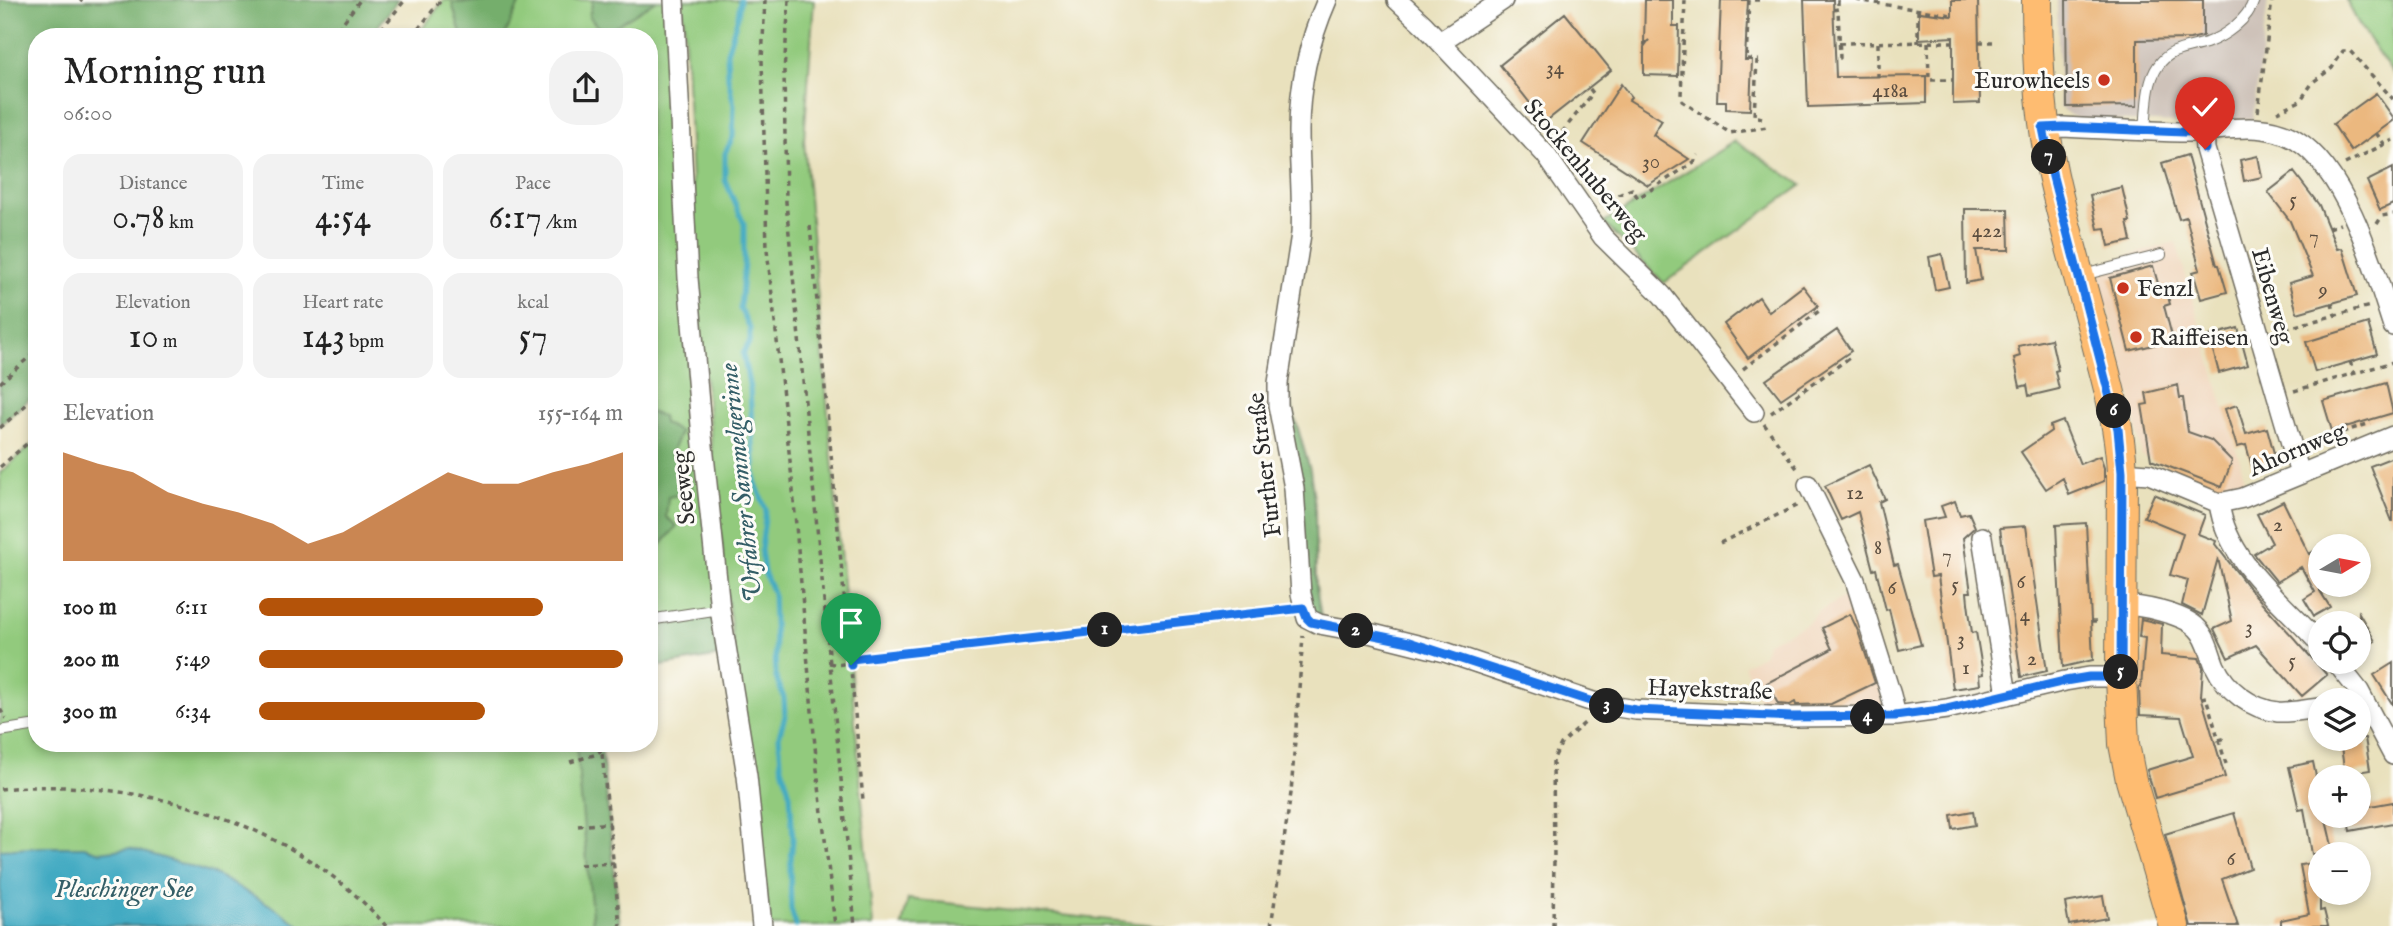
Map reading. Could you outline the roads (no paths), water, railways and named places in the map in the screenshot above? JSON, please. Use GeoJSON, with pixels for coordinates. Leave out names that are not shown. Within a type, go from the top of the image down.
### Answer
{"type":"FeatureCollection","features":[{"type":"Feature","properties":{"kind":"main road"},"geometry":{"type":"LineString","coordinates":[[2037,0],[2043,128],[2053,177],[2118,429],[2122,472],[2121,677],[2124,744],[2131,780],[2174,926]]}},
{"type":"Feature","properties":{"kind":"street","name":"Seeweg"},"geometry":{"type":"LineString","coordinates":[[674,0],[688,278],[720,609],[747,776],[762,926]]}},
{"type":"Feature","properties":{"kind":"street","name":"Further Straße"},"geometry":{"type":"LineString","coordinates":[[1305,613],[1294,488],[1278,405],[1278,383],[1301,234],[1299,132],[1303,81],[1327,0]]}},
{"type":"Feature","properties":{"kind":"street","name":"Stockenhuberweg"},"geometry":{"type":"LineString","coordinates":[[1397,0],[1546,155],[1603,237],[1662,295],[1754,412]]}},
{"type":"Feature","properties":{"kind":"street"},"geometry":{"type":"LineString","coordinates":[[1440,42],[1503,0]]}},
{"type":"Feature","properties":{"kind":"street"},"geometry":{"type":"LineString","coordinates":[[2043,128],[2145,131],[2256,128],[2275,131],[2295,139],[2314,155],[2328,172],[2362,238],[2393,326]]}},
{"type":"Feature","properties":{"kind":"street","name":"Eibenweg"},"geometry":{"type":"LineString","coordinates":[[2204,131],[2205,149],[2300,474]]}},
{"type":"Feature","properties":{"kind":"street","name":"Ahornweg"},"geometry":{"type":"LineString","coordinates":[[2220,503],[2243,498],[2393,436]]}},
{"type":"Feature","properties":{"kind":"street"},"geometry":{"type":"LineString","coordinates":[[2122,472],[2149,474],[2220,503],[2223,526],[2247,566],[2308,631]]}},
{"type":"Feature","properties":{"kind":"street"},"geometry":{"type":"LineString","coordinates":[[1812,491],[1855,580],[1895,716]]}},
{"type":"Feature","properties":{"kind":"street"},"geometry":{"type":"LineString","coordinates":[[1982,537],[2007,695]]}},
{"type":"Feature","properties":{"kind":"street"},"geometry":{"type":"LineString","coordinates":[[2121,605],[2138,605],[2187,621],[2197,627],[2204,636],[2220,677],[2233,691],[2248,701],[2276,712],[2308,709]]}},
{"type":"Feature","properties":{"kind":"street","name":"Hayekstraße"},"geometry":{"type":"LineString","coordinates":[[1305,613],[1319,624],[1445,652],[1599,704],[1636,710],[1727,715],[1895,716],[1947,709],[2086,678],[2121,677]]}},
{"type":"Feature","properties":{"kind":"street"},"geometry":{"type":"LineString","coordinates":[[2371,718],[2393,755]]}},
{"type":"Feature","properties":{"kind":"lane"},"geometry":{"type":"LineString","coordinates":[[2145,131],[2149,93],[2156,68],[2166,55],[2221,36],[2241,20],[2254,0]]}},
{"type":"Feature","properties":{"kind":"lane"},"geometry":{"type":"LineString","coordinates":[[2079,276],[2161,256]]}},
{"type":"Feature","properties":{"kind":"lane"},"geometry":{"type":"LineString","coordinates":[[658,619],[720,609]]}},
{"type":"Feature","properties":{"kind":"lane"},"geometry":{"type":"LineString","coordinates":[[0,731],[28,726]]}},
{"type":"Feature","properties":{"kind":"water","name":"Pleschinger See"},"geometry":{"type":"Polygon","coordinates":[[[84,847],[100,852],[130,848],[173,861],[216,875],[274,907],[301,926],[0,926],[0,850],[84,847]]]}},
{"type":"Feature","properties":{"kind":"waterway","name":"Urfahrer Sammelgerinne"},"geometry":{"type":"LineString","coordinates":[[740,0],[727,52],[728,78],[734,105],[733,137],[725,153],[725,180],[744,224],[740,309],[750,328],[750,341],[743,354],[750,389],[755,481],[766,510],[761,550],[764,572],[773,593],[776,678],[784,698],[785,716],[779,736],[781,763],[790,794],[793,839],[790,870],[791,909],[796,926]]}},
{"type":"Feature","properties":{"kind":"place","name":"Eurowheels"},"geometry":{"type":"Point","coordinates":[2104,80]}},
{"type":"Feature","properties":{"kind":"place","name":"Fenzl"},"geometry":{"type":"Point","coordinates":[2123,288]}},
{"type":"Feature","properties":{"kind":"place","name":"Raiffeisen"},"geometry":{"type":"Point","coordinates":[2136,337]}}]}
